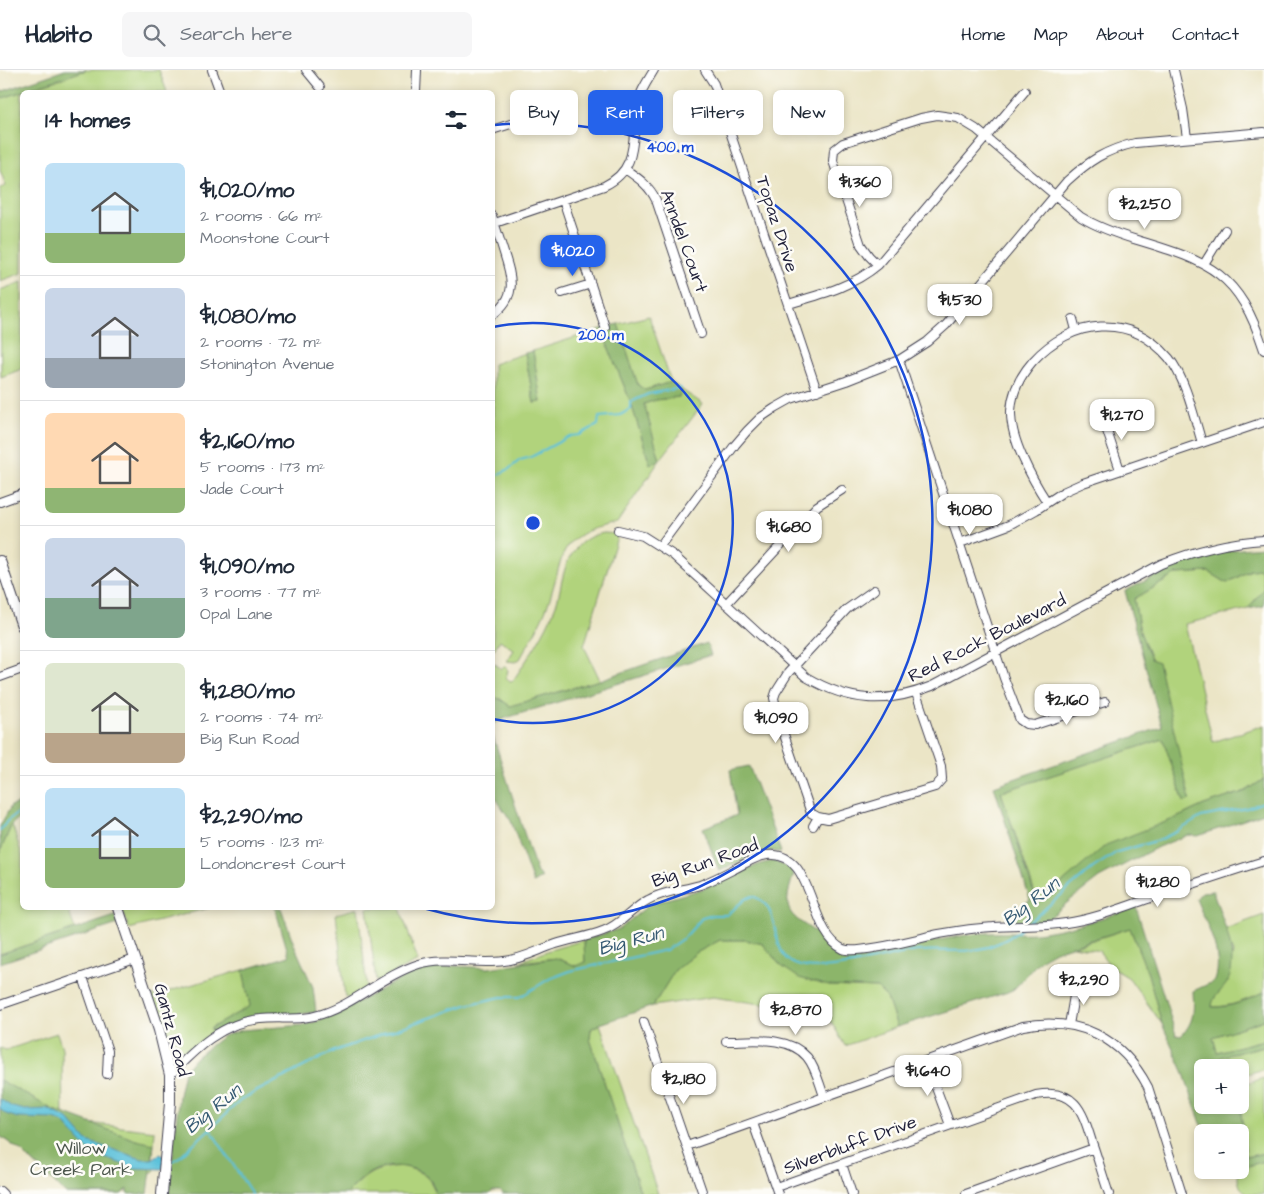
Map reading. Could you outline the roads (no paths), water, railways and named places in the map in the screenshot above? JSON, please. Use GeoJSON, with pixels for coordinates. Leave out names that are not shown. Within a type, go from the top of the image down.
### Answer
{"type":"FeatureCollection","features":[{"type":"Feature","properties":{"kind":"main road"},"geometry":{"type":"LineString","coordinates":[[0,561],[20,620]]}},
{"type":"Feature","properties":{"kind":"main road","name":"Gantz Road"},"geometry":{"type":"LineString","coordinates":[[119,910],[159,1030],[170,1076],[170,1103],[162,1194]]}},
{"type":"Feature","properties":{"kind":"street"},"geometry":{"type":"LineString","coordinates":[[212,70],[219,90]]}},
{"type":"Feature","properties":{"kind":"street"},"geometry":{"type":"LineString","coordinates":[[306,70],[320,87]]}},
{"type":"Feature","properties":{"kind":"street"},"geometry":{"type":"LineString","coordinates":[[416,90],[417,70]]}},
{"type":"Feature","properties":{"kind":"street"},"geometry":{"type":"LineString","coordinates":[[495,219],[563,200],[612,182],[625,169],[633,147],[635,117],[639,99],[654,70]]}},
{"type":"Feature","properties":{"kind":"street","name":"Topaz Drive"},"geometry":{"type":"LineString","coordinates":[[704,70],[714,84],[817,391]]}},
{"type":"Feature","properties":{"kind":"street"},"geometry":{"type":"LineString","coordinates":[[1174,70],[1188,138]]}},
{"type":"Feature","properties":{"kind":"street"},"geometry":{"type":"LineString","coordinates":[[788,304],[849,284],[868,274],[878,265],[1025,91]]}},
{"type":"Feature","properties":{"kind":"street"},"geometry":{"type":"LineString","coordinates":[[878,265],[861,245],[833,161],[834,150],[843,143],[921,118],[937,115],[958,118],[968,123],[1055,196],[1091,223],[1106,230],[1173,251],[1204,264],[1224,278],[1237,292],[1256,326],[1264,350]]}},
{"type":"Feature","properties":{"kind":"street"},"geometry":{"type":"LineString","coordinates":[[495,129],[510,124]]}},
{"type":"Feature","properties":{"kind":"street"},"geometry":{"type":"LineString","coordinates":[[660,546],[747,430],[760,418],[790,399],[873,371],[899,360],[927,342],[946,325],[1067,181],[1085,165],[1103,153],[1134,143],[1264,132]]}},
{"type":"Feature","properties":{"kind":"street"},"geometry":{"type":"LineString","coordinates":[[826,146],[834,150]]}},
{"type":"Feature","properties":{"kind":"street","name":"Anndel Court"},"geometry":{"type":"LineString","coordinates":[[625,169],[646,185],[656,200],[701,334]]}},
{"type":"Feature","properties":{"kind":"street"},"geometry":{"type":"LineString","coordinates":[[563,200],[605,327]]}},
{"type":"Feature","properties":{"kind":"street"},"geometry":{"type":"LineString","coordinates":[[495,222],[512,277],[511,292],[504,305],[495,312]]}},
{"type":"Feature","properties":{"kind":"street"},"geometry":{"type":"LineString","coordinates":[[1204,264],[1225,230]]}},
{"type":"Feature","properties":{"kind":"street"},"geometry":{"type":"LineString","coordinates":[[562,293],[591,284]]}},
{"type":"Feature","properties":{"kind":"street"},"geometry":{"type":"LineString","coordinates":[[1073,319],[1076,330]]}},
{"type":"Feature","properties":{"kind":"street"},"geometry":{"type":"LineString","coordinates":[[1047,502],[1031,477],[1013,428],[1011,414],[1012,399],[1021,376],[1043,350],[1058,339],[1076,330],[1100,326],[1125,329],[1147,339],[1159,349],[1169,359],[1183,385],[1202,443]]}},
{"type":"Feature","properties":{"kind":"street"},"geometry":{"type":"LineString","coordinates":[[899,360],[1020,720],[1026,724],[1035,725],[1105,702]]}},
{"type":"Feature","properties":{"kind":"street"},"geometry":{"type":"LineString","coordinates":[[1103,419],[1120,470]]}},
{"type":"Feature","properties":{"kind":"street"},"geometry":{"type":"LineString","coordinates":[[960,543],[1008,526],[1063,492],[1083,483],[1264,422]]}},
{"type":"Feature","properties":{"kind":"street"},"geometry":{"type":"LineString","coordinates":[[726,604],[817,506],[842,490]]}},
{"type":"Feature","properties":{"kind":"street"},"geometry":{"type":"LineString","coordinates":[[0,502],[20,495]]}},
{"type":"Feature","properties":{"kind":"street","name":"Red Rock Boulevard"},"geometry":{"type":"LineString","coordinates":[[618,530],[643,536],[673,555],[806,677],[825,688],[865,699],[900,698],[932,686],[1161,564],[1219,546],[1264,540]]}},
{"type":"Feature","properties":{"kind":"street"},"geometry":{"type":"LineString","coordinates":[[874,590],[847,609],[794,667],[776,692],[775,704],[811,813],[818,817],[828,818],[934,787],[942,779],[941,766],[916,693]]}},
{"type":"Feature","properties":{"kind":"street"},"geometry":{"type":"LineString","coordinates":[[0,677],[20,670]]}},
{"type":"Feature","properties":{"kind":"street"},"geometry":{"type":"LineString","coordinates":[[1022,733],[1026,724]]}},
{"type":"Feature","properties":{"kind":"street"},"geometry":{"type":"LineString","coordinates":[[942,779],[950,784]]}},
{"type":"Feature","properties":{"kind":"street"},"geometry":{"type":"LineString","coordinates":[[813,826],[818,817]]}},
{"type":"Feature","properties":{"kind":"street","name":"Big Run Road"},"geometry":{"type":"LineString","coordinates":[[170,1076],[210,1038],[239,1023],[260,1019],[308,1017],[324,1014],[402,971],[421,964],[443,960],[487,963],[522,957],[550,946],[613,927],[646,900],[705,883],[755,858],[767,855],[780,857],[796,867],[804,878],[817,915],[828,936],[837,945],[849,950],[873,948],[941,934],[990,927],[1045,925],[1085,920],[1264,861]]}},
{"type":"Feature","properties":{"kind":"street"},"geometry":{"type":"LineString","coordinates":[[0,1005],[136,959]]}},
{"type":"Feature","properties":{"kind":"street"},"geometry":{"type":"LineString","coordinates":[[83,977],[108,1051],[106,1074]]}},
{"type":"Feature","properties":{"kind":"street"},"geometry":{"type":"LineString","coordinates":[[1069,1025],[1076,984]]}},
{"type":"Feature","properties":{"kind":"street"},"geometry":{"type":"LineString","coordinates":[[644,1022],[703,1194]]}},
{"type":"Feature","properties":{"kind":"street"},"geometry":{"type":"LineString","coordinates":[[687,1146],[1023,1026],[1038,1023],[1069,1025],[1090,1031],[1107,1039],[1130,1059],[1141,1073],[1148,1087],[1182,1194]]}},
{"type":"Feature","properties":{"kind":"street"},"geometry":{"type":"LineString","coordinates":[[726,1041],[774,1041],[796,1048],[806,1056],[814,1068],[824,1096]]}},
{"type":"Feature","properties":{"kind":"street"},"geometry":{"type":"LineString","coordinates":[[926,1061],[950,1125]]}},
{"type":"Feature","properties":{"kind":"street","name":"Silverbluff Drive"},"geometry":{"type":"LineString","coordinates":[[777,1191],[842,1164],[1036,1095],[1048,1093],[1058,1094],[1074,1103],[1081,1110],[1094,1148]]}},
{"type":"Feature","properties":{"kind":"street"},"geometry":{"type":"LineString","coordinates":[[753,1122],[777,1191]]}},
{"type":"Feature","properties":{"kind":"street"},"geometry":{"type":"LineString","coordinates":[[966,1194],[1094,1148],[1109,1194]]}},
{"type":"Feature","properties":{"kind":"street"},"geometry":{"type":"LineString","coordinates":[[842,1164],[852,1194]]}},
{"type":"Feature","properties":{"kind":"street"},"geometry":{"type":"LineString","coordinates":[[0,1191],[4,1194]]}},
{"type":"Feature","properties":{"kind":"water"},"geometry":{"type":"Polygon","coordinates":[[[0,1099],[12,1107],[25,1110],[49,1109],[68,1119],[87,1141],[142,1159],[152,1159],[160,1154],[164,1156],[163,1169],[134,1168],[105,1158],[87,1149],[64,1123],[54,1119],[18,1118],[6,1114],[0,1109],[0,1099]]]}},
{"type":"Feature","properties":{"kind":"waterway"},"geometry":{"type":"LineString","coordinates":[[495,476],[520,460],[531,457],[570,436],[579,435],[598,425],[599,417],[620,415],[631,409],[631,402],[648,394],[681,388]]}},
{"type":"Feature","properties":{"kind":"waterway","name":"Big Run"},"geometry":{"type":"LineString","coordinates":[[1028,923],[1093,868],[1117,852],[1159,840],[1201,817],[1247,808],[1264,802]]}},
{"type":"Feature","properties":{"kind":"waterway"},"geometry":{"type":"LineString","coordinates":[[0,831],[7,821],[20,811]]}},
{"type":"Feature","properties":{"kind":"waterway","name":"Big Run"},"geometry":{"type":"LineString","coordinates":[[168,1163],[177,1159],[242,1099],[334,1051],[466,1005],[501,997],[520,997],[549,979],[570,971],[666,950],[685,937],[702,918],[713,915],[727,915],[745,899],[753,896],[761,900],[768,908],[780,949],[784,956],[789,961],[801,966],[816,968],[852,964],[919,951],[979,949],[1001,942],[1021,929]]}},
{"type":"Feature","properties":{"kind":"waterway"},"geometry":{"type":"LineString","coordinates":[[210,1129],[252,1194]]}},
{"type":"Feature","properties":{"kind":"park label","name":"Willow Creek Park"},"geometry":{"type":"Point","coordinates":[81,1158]}}]}
